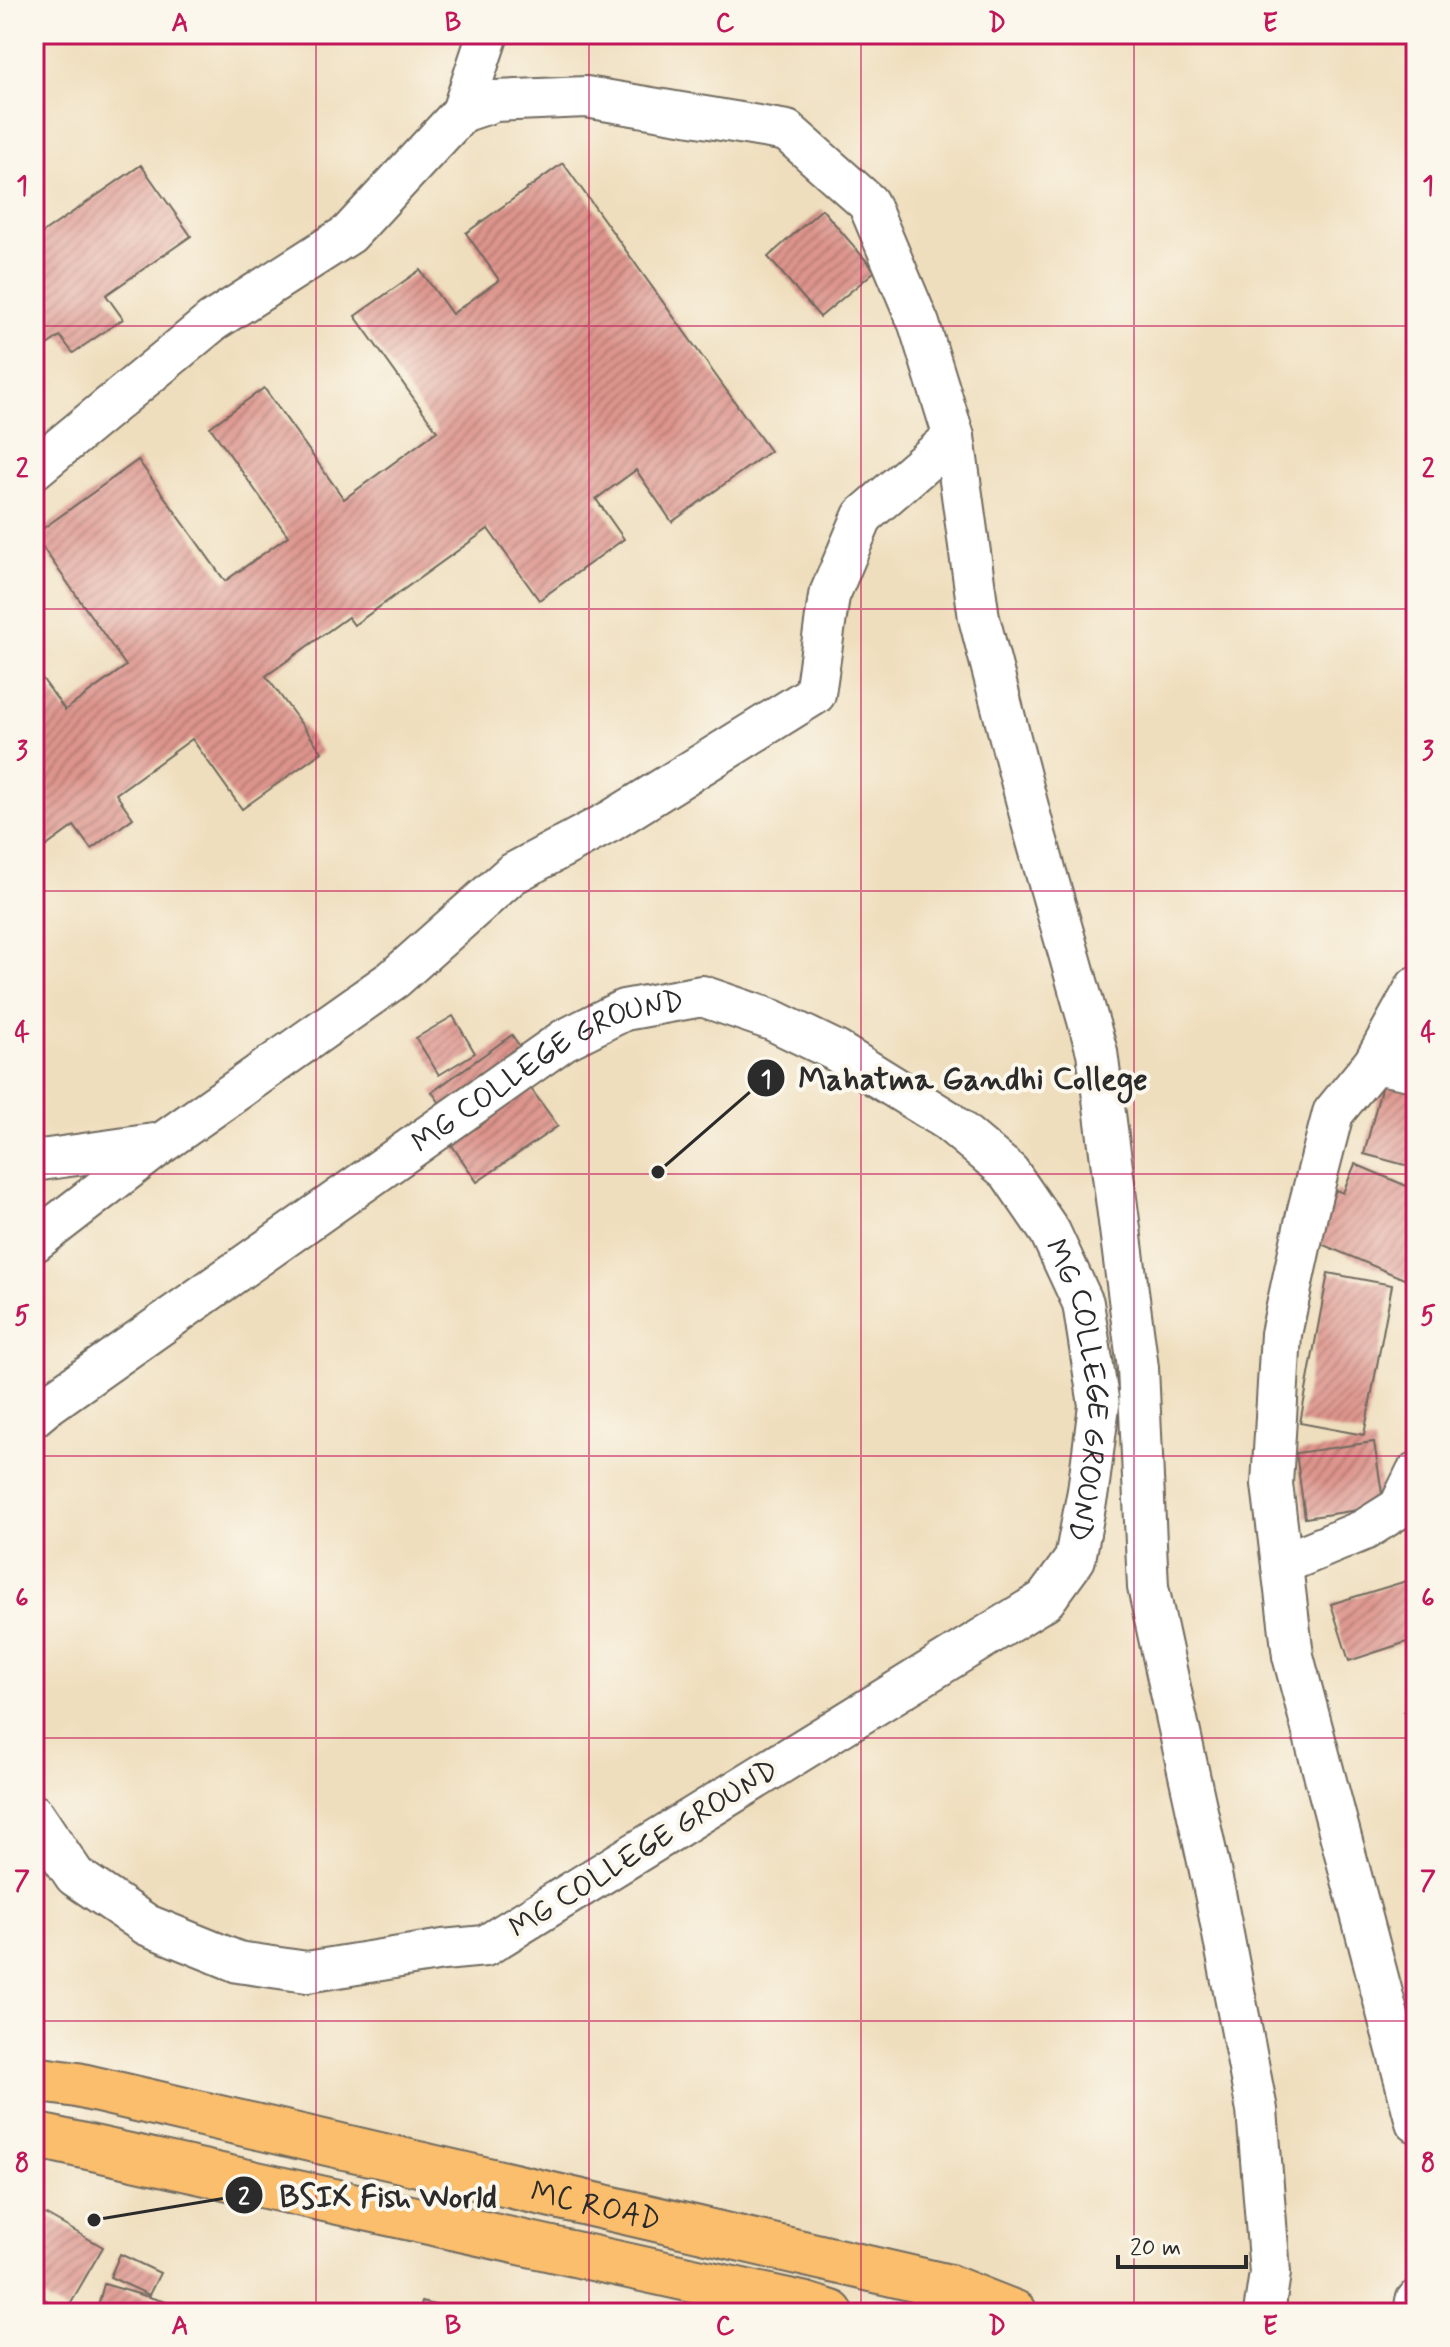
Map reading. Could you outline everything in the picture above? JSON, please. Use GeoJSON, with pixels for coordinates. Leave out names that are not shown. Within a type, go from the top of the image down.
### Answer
{"type":"FeatureCollection","features":[{"type":"Feature","properties":{"kind":"main road","name":"MC ROAD"},"geometry":{"type":"LineString","coordinates":[[34,2079],[77,2085],[949,2287],[1015,2313]]}},
{"type":"Feature","properties":{"kind":"main road","name":"MC ROAD"},"geometry":{"type":"LineString","coordinates":[[34,2135],[813,2310]]}},
{"type":"Feature","properties":{"kind":"street"},"geometry":{"type":"LineString","coordinates":[[34,469],[213,321],[349,234],[462,112],[488,34]]}},
{"type":"Feature","properties":{"kind":"street"},"geometry":{"type":"LineString","coordinates":[[462,112],[495,101],[586,97],[787,131],[868,203],[919,324],[954,437],[979,618],[1035,834],[1097,1052],[1138,1368],[1148,1587],[1216,1898],[1257,2110],[1270,2273],[1264,2313]]}},
{"type":"Feature","properties":{"kind":"street"},"geometry":{"type":"LineString","coordinates":[[34,1242],[162,1143],[394,979],[512,874],[611,821],[815,694],[829,596],[863,516],[954,437]]}},
{"type":"Feature","properties":{"kind":"street"},"geometry":{"type":"LineString","coordinates":[[1416,987],[1374,1063],[1333,1113],[1281,1334],[1272,1484],[1293,1656],[1416,2122]]}},
{"type":"Feature","properties":{"kind":"street","name":"MG COLLEGE GROUND"},"geometry":{"type":"LineString","coordinates":[[34,1416],[564,1040],[624,1010],[702,996],[772,1020],[836,1051],[947,1120],[1009,1172],[1050,1232],[1083,1303],[1099,1405],[1075,1559],[1045,1600],[485,1946],[307,1972],[238,1962],[147,1925],[75,1876],[34,1815]]}},
{"type":"Feature","properties":{"kind":"street"},"geometry":{"type":"LineString","coordinates":[[1374,1063],[1416,1071]]}},
{"type":"Feature","properties":{"kind":"street"},"geometry":{"type":"LineString","coordinates":[[34,1161],[162,1143]]}},
{"type":"Feature","properties":{"kind":"street"},"geometry":{"type":"LineString","coordinates":[[1282,1564],[1364,1530],[1399,1508],[1416,1473]]}},
{"type":"Feature","properties":{"kind":"street"},"geometry":{"type":"LineString","coordinates":[[1414,2313],[1416,2301]]}},
{"type":"Feature","properties":{"kind":"building"},"geometry":{"type":"Polygon","coordinates":[[[563,163],[770,451],[672,522],[636,470],[596,499],[624,539],[539,600],[488,529],[354,625],[348,617],[266,676],[322,752],[242,809],[192,739],[116,794],[133,818],[91,849],[74,826],[34,855],[34,667],[65,710],[126,666],[34,535],[138,460],[225,581],[288,536],[210,427],[264,388],[344,499],[437,431],[355,316],[420,270],[452,314],[499,280],[466,233],[563,163]]]}},
{"type":"Feature","properties":{"kind":"building"},"geometry":{"type":"Polygon","coordinates":[[[141,165],[191,236],[106,295],[123,319],[73,353],[60,336],[34,354],[34,239],[141,165]]]}},
{"type":"Feature","properties":{"kind":"building"},"geometry":{"type":"Polygon","coordinates":[[[822,209],[875,271],[820,317],[768,257],[822,209]]]}},
{"type":"Feature","properties":{"kind":"building"},"geometry":{"type":"Polygon","coordinates":[[[453,1016],[475,1053],[439,1075],[416,1038],[453,1016]]]}},
{"type":"Feature","properties":{"kind":"building"},"geometry":{"type":"Polygon","coordinates":[[[512,1035],[540,1076],[460,1131],[432,1092],[512,1035]]]}},
{"type":"Feature","properties":{"kind":"building"},"geometry":{"type":"Polygon","coordinates":[[[1384,1077],[1416,1085],[1416,1168],[1364,1154],[1384,1077]]]}},
{"type":"Feature","properties":{"kind":"building"},"geometry":{"type":"Polygon","coordinates":[[[529,1086],[558,1126],[477,1182],[449,1141],[529,1086]]]}},
{"type":"Feature","properties":{"kind":"building"},"geometry":{"type":"Polygon","coordinates":[[[1355,1164],[1416,1190],[1416,1284],[1314,1241],[1336,1190],[1343,1193],[1355,1164]]]}},
{"type":"Feature","properties":{"kind":"building"},"geometry":{"type":"Polygon","coordinates":[[[1328,1273],[1392,1285],[1364,1435],[1300,1423],[1328,1273]]]}},
{"type":"Feature","properties":{"kind":"building"},"geometry":{"type":"Polygon","coordinates":[[[1374,1442],[1384,1506],[1305,1518],[1296,1453],[1374,1442]]]}},
{"type":"Feature","properties":{"kind":"building"},"geometry":{"type":"Polygon","coordinates":[[[1416,1578],[1416,1639],[1349,1661],[1331,1604],[1416,1578]]]}},
{"type":"Feature","properties":{"kind":"building"},"geometry":{"type":"Polygon","coordinates":[[[1416,1707],[1416,1744],[1404,1711],[1416,1707]]]}},
{"type":"Feature","properties":{"kind":"building"},"geometry":{"type":"Polygon","coordinates":[[[34,2208],[103,2247],[66,2311],[34,2293],[34,2208]]]}},
{"type":"Feature","properties":{"kind":"building"},"geometry":{"type":"Polygon","coordinates":[[[120,2254],[160,2273],[149,2295],[110,2277],[120,2254]]]}},
{"type":"Feature","properties":{"kind":"building"},"geometry":{"type":"Polygon","coordinates":[[[104,2284],[166,2302],[163,2313],[96,2313],[104,2284]]]}},
{"type":"Feature","properties":{"kind":"building"},"geometry":{"type":"Polygon","coordinates":[[[422,2302],[465,2312],[465,2313],[419,2313],[422,2302]]]}},
{"type":"Feature","properties":{"kind":"building"},"geometry":{"type":"Polygon","coordinates":[[[236,2306],[252,2313],[233,2313],[236,2306]]]}},
{"type":"Feature","properties":{"kind":"place","name":"Mahatma Gandhi College"},"geometry":{"type":"Point","coordinates":[658,1172]}},
{"type":"Feature","properties":{"kind":"place","name":"BSIX Fish World"},"geometry":{"type":"Point","coordinates":[94,2220]}}]}
